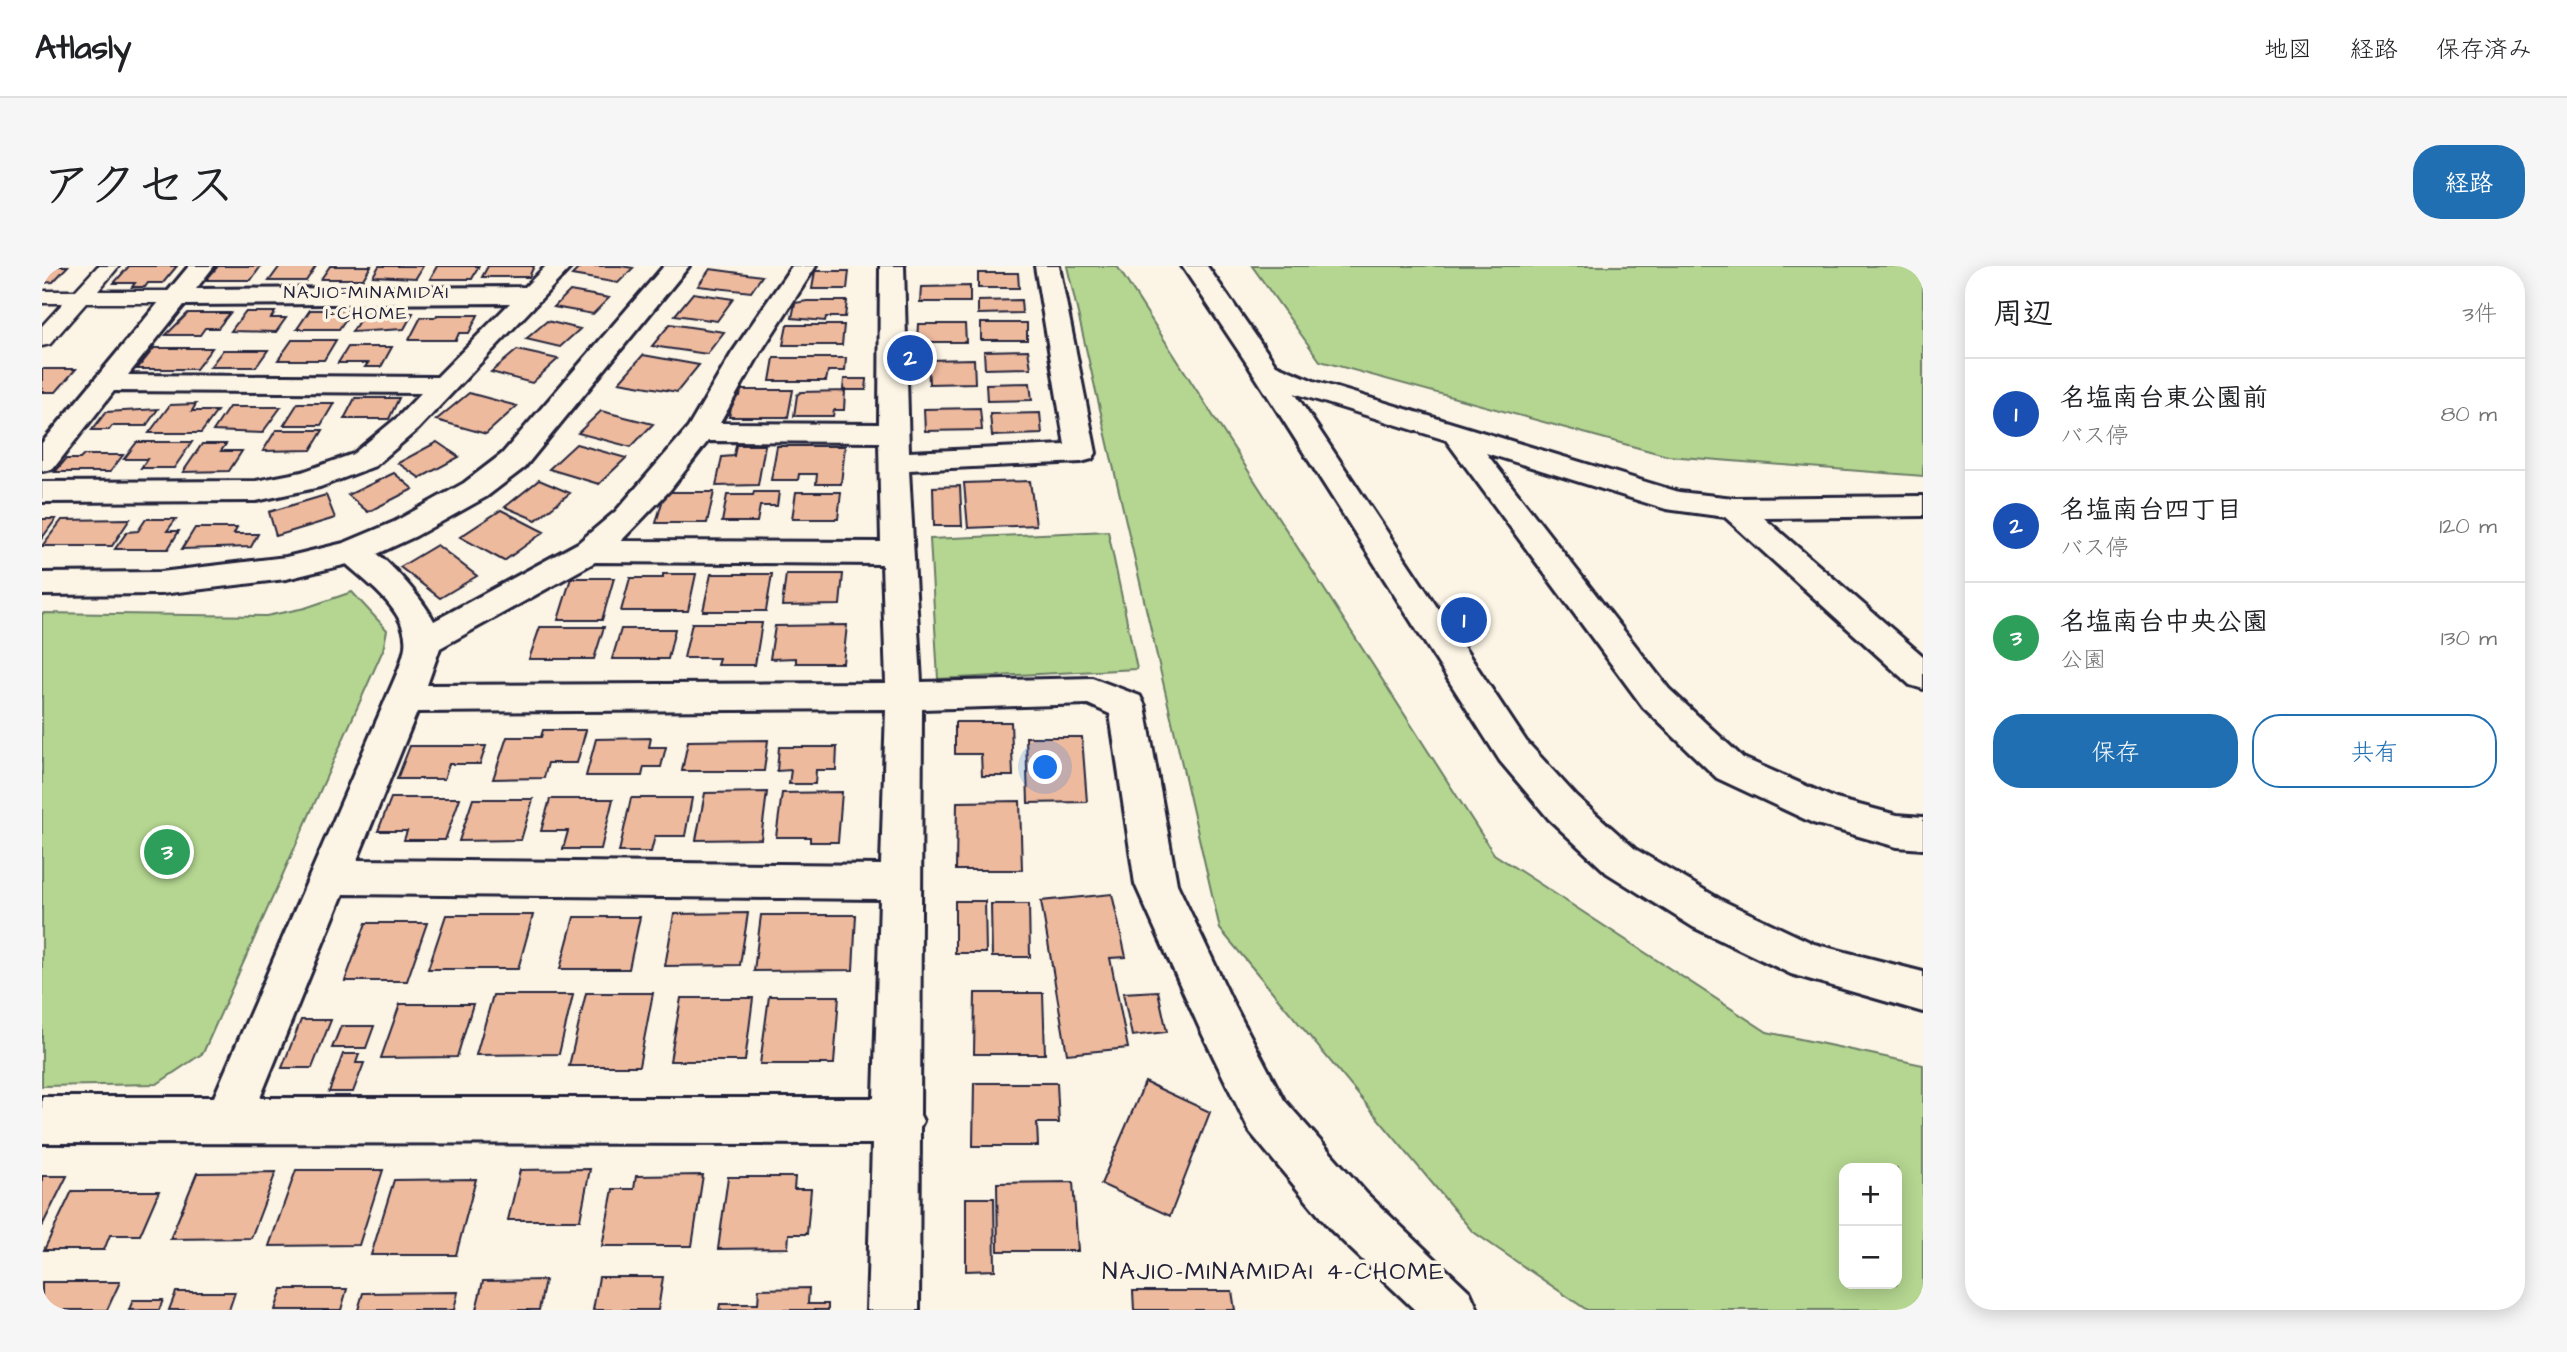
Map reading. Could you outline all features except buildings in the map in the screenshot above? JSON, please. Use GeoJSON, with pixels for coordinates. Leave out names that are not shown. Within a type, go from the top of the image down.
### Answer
{"type":"FeatureCollection","features":[{"type":"Feature","properties":{"kind":"street"},"geometry":{"type":"LineString","coordinates":[[42,340],[109,266]]}},
{"type":"Feature","properties":{"kind":"street"},"geometry":{"type":"LineString","coordinates":[[42,462],[202,266]]}},
{"type":"Feature","properties":{"kind":"street"},"geometry":{"type":"LineString","coordinates":[[42,492],[256,491],[309,480],[364,460],[408,423],[560,266]]}},
{"type":"Feature","properties":{"kind":"street"},"geometry":{"type":"LineString","coordinates":[[42,584],[161,583],[286,568],[353,552],[440,511],[475,490],[513,461],[677,266]]}},
{"type":"Feature","properties":{"kind":"street"},"geometry":{"type":"LineString","coordinates":[[423,642],[589,551],[626,518],[659,483],[700,432],[746,353],[804,266]]}},
{"type":"Feature","properties":{"kind":"street"},"geometry":{"type":"LineString","coordinates":[[892,266],[894,448],[904,696],[899,1122],[893,1310]]}},
{"type":"Feature","properties":{"kind":"street"},"geometry":{"type":"LineString","coordinates":[[700,432],[894,448],[1082,453],[1047,266]]}},
{"type":"Feature","properties":{"kind":"street"},"geometry":{"type":"LineString","coordinates":[[1194,266],[1264,368],[1513,751],[1563,808],[1621,861],[1708,914],[1807,961],[1923,992]]}},
{"type":"Feature","properties":{"kind":"street"},"geometry":{"type":"LineString","coordinates":[[42,297],[533,295]]}},
{"type":"Feature","properties":{"kind":"street"},"geometry":{"type":"LineString","coordinates":[[1264,368],[1304,387],[1677,502],[1734,508],[1923,506]]}},
{"type":"Feature","properties":{"kind":"street"},"geometry":{"type":"LineString","coordinates":[[107,383],[445,385]]}},
{"type":"Feature","properties":{"kind":"street"},"geometry":{"type":"LineString","coordinates":[[1455,432],[1656,698],[1730,768],[1827,812],[1897,831],[1923,833]]}},
{"type":"Feature","properties":{"kind":"street"},"geometry":{"type":"LineString","coordinates":[[1734,508],[1923,676]]}},
{"type":"Feature","properties":{"kind":"street"},"geometry":{"type":"LineString","coordinates":[[589,551],[898,553]]}},
{"type":"Feature","properties":{"kind":"street"},"geometry":{"type":"LineString","coordinates":[[227,1121],[404,699],[423,642],[419,624],[403,600],[353,552]]}},
{"type":"Feature","properties":{"kind":"street"},"geometry":{"type":"LineString","coordinates":[[404,699],[904,696],[1092,691],[1127,706],[1156,884],[1216,1015],[1267,1116],[1349,1212],[1452,1310]]}},
{"type":"Feature","properties":{"kind":"street"},"geometry":{"type":"LineString","coordinates":[[328,877],[902,882]]}},
{"type":"Feature","properties":{"kind":"street"},"geometry":{"type":"LineString","coordinates":[[42,1120],[899,1122]]}},
{"type":"Feature","properties":{"kind":"green space"},"geometry":{"type":"Polygon","coordinates":[[[1067,266],[1117,266],[1494,854],[1767,1032],[1923,1065],[1923,1310],[1587,1310],[1472,1231],[1220,929],[1067,266]]]}},
{"type":"Feature","properties":{"kind":"green space"},"geometry":{"type":"Polygon","coordinates":[[[1252,266],[1923,266],[1923,476],[1668,456],[1320,361],[1252,266]]]}},
{"type":"Feature","properties":{"kind":"green space"},"geometry":{"type":"Polygon","coordinates":[[[1108,531],[1137,669],[938,679],[930,539],[1108,531]]]}},
{"type":"Feature","properties":{"kind":"green space"},"geometry":{"type":"Polygon","coordinates":[[[352,592],[387,630],[383,650],[203,1053],[157,1084],[42,1086],[42,613],[266,616],[305,608],[352,592]]]}},
{"type":"Feature","properties":{"kind":"place","name":"名塩南台四丁目"},"geometry":{"type":"Point","coordinates":[910,358]}},
{"type":"Feature","properties":{"kind":"place","name":"名塩南台東公園前"},"geometry":{"type":"Point","coordinates":[1464,620]}},
{"type":"Feature","properties":{"kind":"place","name":"名塩南台中央公園"},"geometry":{"type":"Point","coordinates":[167,852]}},
{"type":"Feature","properties":{"kind":"district","name":"NAJIO-MINAMIDAI 1-CHOME"},"geometry":{"type":"Point","coordinates":[367,302]}},
{"type":"Feature","properties":{"kind":"district","name":"NAJIO-MINAMIDAI 4-CHOME"},"geometry":{"type":"Point","coordinates":[1274,1271]}}]}
